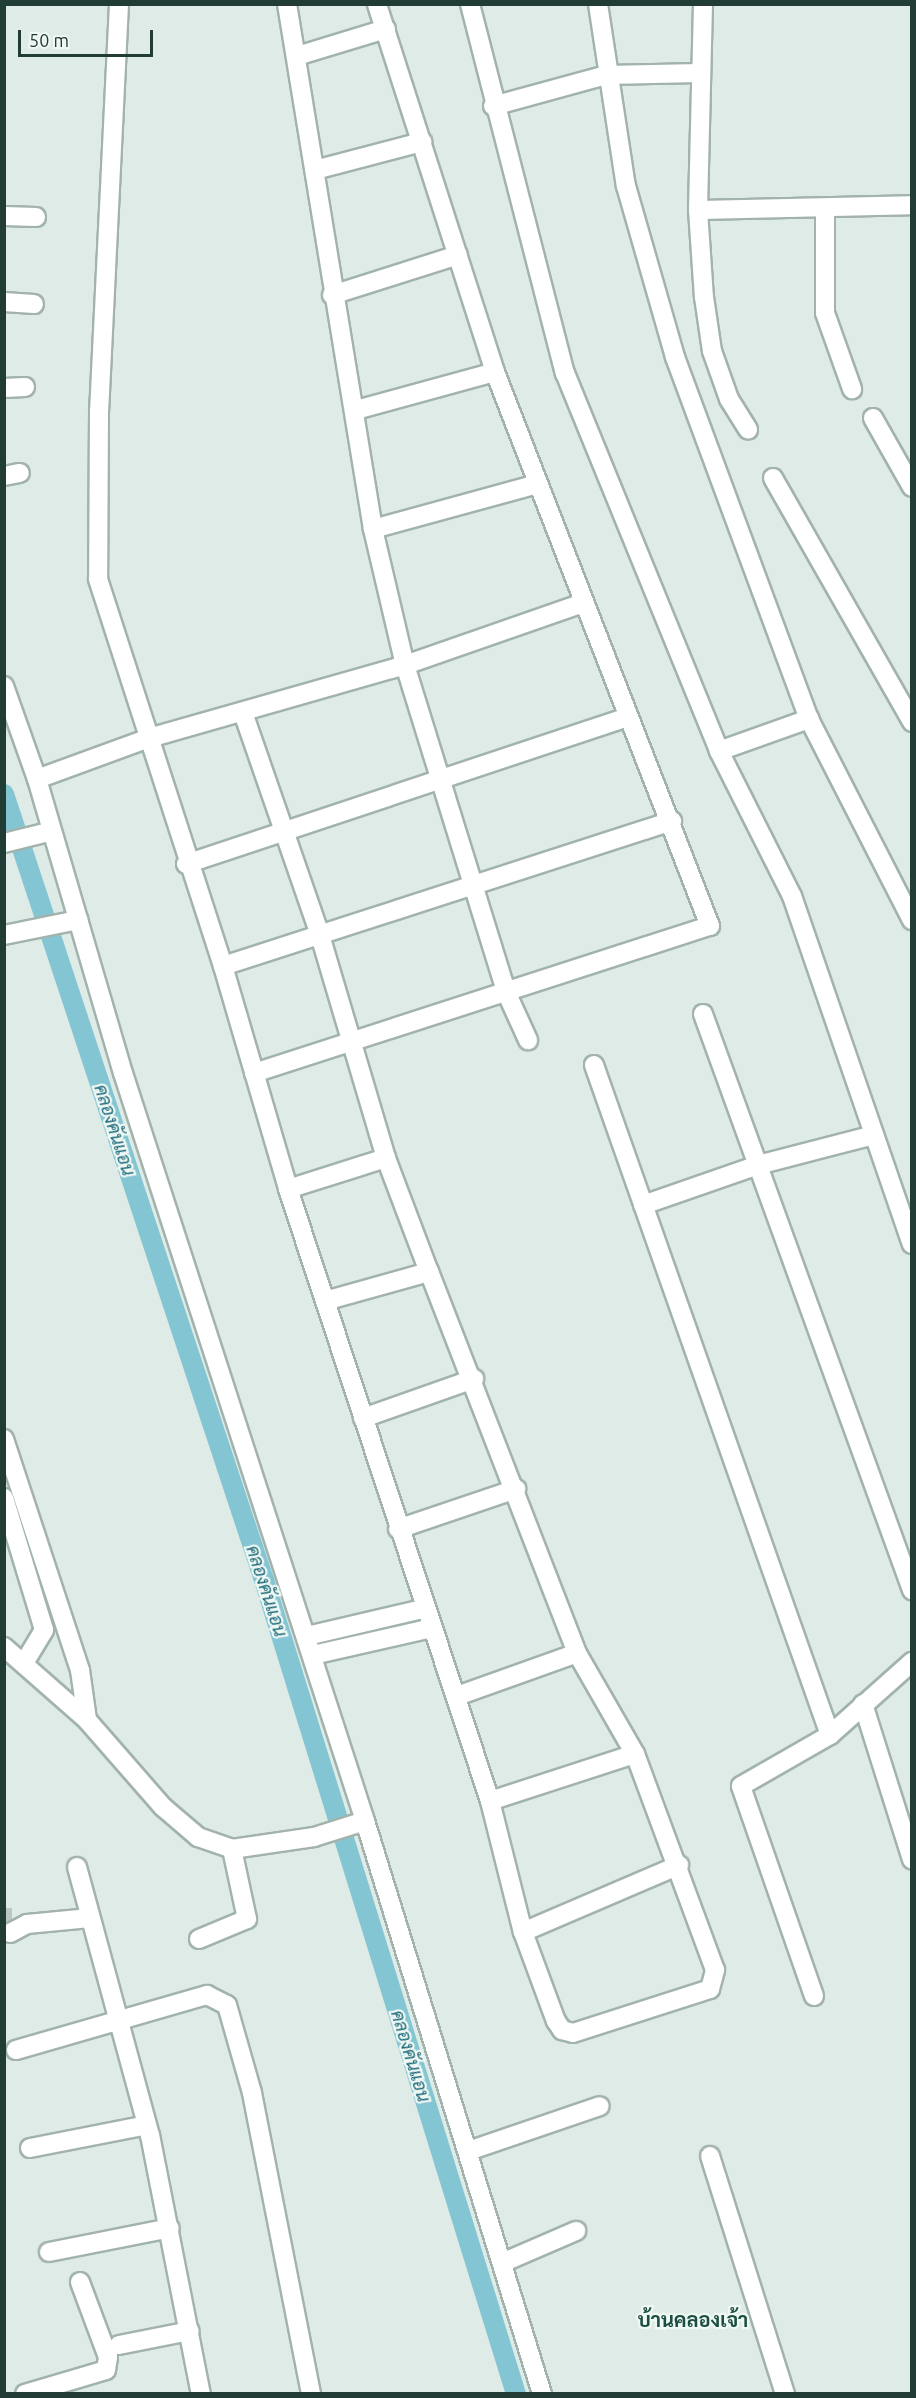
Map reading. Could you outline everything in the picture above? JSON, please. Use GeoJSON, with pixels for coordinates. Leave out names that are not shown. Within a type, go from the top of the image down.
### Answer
{"type":"FeatureCollection","features":[{"type":"Feature","properties":{"kind":"street"},"geometry":{"type":"LineString","coordinates":[[119,4],[99,411],[98,579],[149,738],[186,864],[223,966],[288,1190],[398,1529],[457,1696],[490,1802],[523,1932],[562,2030],[573,2033],[710,1989],[715,1970],[680,1865],[635,1754],[577,1653],[474,1379],[429,1272],[386,1158],[319,932],[243,712]]}},
{"type":"Feature","properties":{"kind":"street"},"geometry":{"type":"LineString","coordinates":[[287,4],[315,170],[332,295],[356,410],[374,529],[405,665],[507,994],[528,1040]]}},
{"type":"Feature","properties":{"kind":"street"},"geometry":{"type":"LineString","coordinates":[[254,1073],[507,994],[710,926],[672,821],[627,717],[495,372],[377,4]]}},
{"type":"Feature","properties":{"kind":"street"},"geometry":{"type":"LineString","coordinates":[[470,4],[493,106],[565,373],[719,751],[792,896],[912,1244]]}},
{"type":"Feature","properties":{"kind":"street"},"geometry":{"type":"LineString","coordinates":[[598,4],[606,75],[626,186],[675,357],[809,719],[912,920]]}},
{"type":"Feature","properties":{"kind":"street"},"geometry":{"type":"LineString","coordinates":[[703,4],[698,210],[712,351],[729,399],[748,430]]}},
{"type":"Feature","properties":{"kind":"street"},"geometry":{"type":"LineString","coordinates":[[297,56],[386,29]]}},
{"type":"Feature","properties":{"kind":"street"},"geometry":{"type":"LineString","coordinates":[[493,106],[606,75],[700,73]]}},
{"type":"Feature","properties":{"kind":"street"},"geometry":{"type":"LineString","coordinates":[[315,170],[422,142]]}},
{"type":"Feature","properties":{"kind":"street"},"geometry":{"type":"LineString","coordinates":[[698,210],[825,210],[912,205]]}},
{"type":"Feature","properties":{"kind":"street"},"geometry":{"type":"LineString","coordinates":[[825,210],[825,313],[852,389]]}},
{"type":"Feature","properties":{"kind":"street"},"geometry":{"type":"LineString","coordinates":[[4,216],[36,217]]}},
{"type":"Feature","properties":{"kind":"street"},"geometry":{"type":"LineString","coordinates":[[332,295],[458,255]]}},
{"type":"Feature","properties":{"kind":"street"},"geometry":{"type":"LineString","coordinates":[[4,302],[34,303]]}},
{"type":"Feature","properties":{"kind":"street"},"geometry":{"type":"LineString","coordinates":[[356,410],[495,372]]}},
{"type":"Feature","properties":{"kind":"street"},"geometry":{"type":"LineString","coordinates":[[4,388],[25,387]]}},
{"type":"Feature","properties":{"kind":"street"},"geometry":{"type":"LineString","coordinates":[[873,418],[912,487]]}},
{"type":"Feature","properties":{"kind":"street"},"geometry":{"type":"LineString","coordinates":[[773,478],[912,722]]}},
{"type":"Feature","properties":{"kind":"street"},"geometry":{"type":"LineString","coordinates":[[374,529],[538,484]]}},
{"type":"Feature","properties":{"kind":"street"},"geometry":{"type":"LineString","coordinates":[[37,779],[149,738],[405,665],[583,603]]}},
{"type":"Feature","properties":{"kind":"street"},"geometry":{"type":"LineString","coordinates":[[4,686],[37,779],[46,833],[78,920],[123,1073],[307,1636],[360,1822],[468,2151],[542,2394]]}},
{"type":"Feature","properties":{"kind":"street"},"geometry":{"type":"LineString","coordinates":[[186,864],[627,717]]}},
{"type":"Feature","properties":{"kind":"street"},"geometry":{"type":"LineString","coordinates":[[719,751],[809,719]]}},
{"type":"Feature","properties":{"kind":"street"},"geometry":{"type":"LineString","coordinates":[[223,966],[319,932],[475,886],[672,821]]}},
{"type":"Feature","properties":{"kind":"street"},"geometry":{"type":"LineString","coordinates":[[4,843],[46,833]]}},
{"type":"Feature","properties":{"kind":"street"},"geometry":{"type":"LineString","coordinates":[[4,934],[78,920]]}},
{"type":"Feature","properties":{"kind":"street"},"geometry":{"type":"LineString","coordinates":[[703,1014],[912,1590]]}},
{"type":"Feature","properties":{"kind":"street"},"geometry":{"type":"LineString","coordinates":[[594,1065],[830,1735]]}},
{"type":"Feature","properties":{"kind":"street"},"geometry":{"type":"LineString","coordinates":[[643,1205],[758,1165],[874,1135]]}},
{"type":"Feature","properties":{"kind":"street"},"geometry":{"type":"LineString","coordinates":[[288,1190],[386,1158]]}},
{"type":"Feature","properties":{"kind":"street"},"geometry":{"type":"LineString","coordinates":[[325,1301],[429,1272]]}},
{"type":"Feature","properties":{"kind":"street"},"geometry":{"type":"LineString","coordinates":[[363,1418],[474,1379]]}},
{"type":"Feature","properties":{"kind":"street"},"geometry":{"type":"LineString","coordinates":[[4,1439],[80,1670],[87,1720]]}},
{"type":"Feature","properties":{"kind":"street"},"geometry":{"type":"LineString","coordinates":[[398,1529],[516,1489]]}},
{"type":"Feature","properties":{"kind":"street"},"geometry":{"type":"LineString","coordinates":[[4,1498],[44,1630],[25,1662]]}},
{"type":"Feature","properties":{"kind":"street"},"geometry":{"type":"LineString","coordinates":[[307,1636],[426,1608]]}},
{"type":"Feature","properties":{"kind":"street"},"geometry":{"type":"LineString","coordinates":[[313,1655],[432,1629]]}},
{"type":"Feature","properties":{"kind":"street"},"geometry":{"type":"LineString","coordinates":[[4,1647],[25,1662],[87,1720],[177,1821],[198,1837],[232,1849],[314,1837],[360,1822]]}},
{"type":"Feature","properties":{"kind":"street"},"geometry":{"type":"LineString","coordinates":[[457,1696],[577,1653]]}},
{"type":"Feature","properties":{"kind":"street"},"geometry":{"type":"LineString","coordinates":[[814,1996],[741,1786],[830,1735],[862,1704],[912,1662]]}},
{"type":"Feature","properties":{"kind":"street"},"geometry":{"type":"LineString","coordinates":[[862,1704],[912,1859]]}},
{"type":"Feature","properties":{"kind":"street"},"geometry":{"type":"LineString","coordinates":[[490,1802],[635,1754]]}},
{"type":"Feature","properties":{"kind":"street"},"geometry":{"type":"LineString","coordinates":[[199,1939],[247,1919],[232,1849]]}},
{"type":"Feature","properties":{"kind":"street"},"geometry":{"type":"LineString","coordinates":[[523,1932],[680,1865]]}},
{"type":"Feature","properties":{"kind":"street"},"geometry":{"type":"LineString","coordinates":[[77,1867],[147,2125],[170,2228],[201,2394]]}},
{"type":"Feature","properties":{"kind":"street"},"geometry":{"type":"LineString","coordinates":[[16,1924],[90,1918]]}},
{"type":"Feature","properties":{"kind":"street"},"geometry":{"type":"LineString","coordinates":[[16,2050],[207,1995],[224,2001],[231,2010],[311,2394]]}},
{"type":"Feature","properties":{"kind":"street"},"geometry":{"type":"LineString","coordinates":[[468,2151],[600,2106]]}},
{"type":"Feature","properties":{"kind":"street"},"geometry":{"type":"LineString","coordinates":[[30,2148],[147,2125]]}},
{"type":"Feature","properties":{"kind":"street"},"geometry":{"type":"LineString","coordinates":[[710,2156],[785,2394]]}},
{"type":"Feature","properties":{"kind":"street"},"geometry":{"type":"LineString","coordinates":[[49,2252],[170,2228]]}},
{"type":"Feature","properties":{"kind":"street"},"geometry":{"type":"LineString","coordinates":[[502,2263],[576,2231]]}},
{"type":"Feature","properties":{"kind":"street"},"geometry":{"type":"LineString","coordinates":[[25,2394],[106,2370],[108,2357],[80,2282]]}},
{"type":"Feature","properties":{"kind":"street"},"geometry":{"type":"LineString","coordinates":[[119,2345],[189,2331]]}},
{"type":"Feature","properties":{"kind":"waterway","name":"คลองคันแอน"},"geometry":{"type":"LineString","coordinates":[[4,794],[264,1580],[516,2394]]}},
{"type":"Feature","properties":{"kind":"tunnel"},"geometry":{"type":"LineString","coordinates":[[4,1917],[12,1917]]}},
{"type":"Feature","properties":{"kind":"district","name":"บ้านคลองเจ้า"},"geometry":{"type":"Point","coordinates":[693,2319]}}]}
